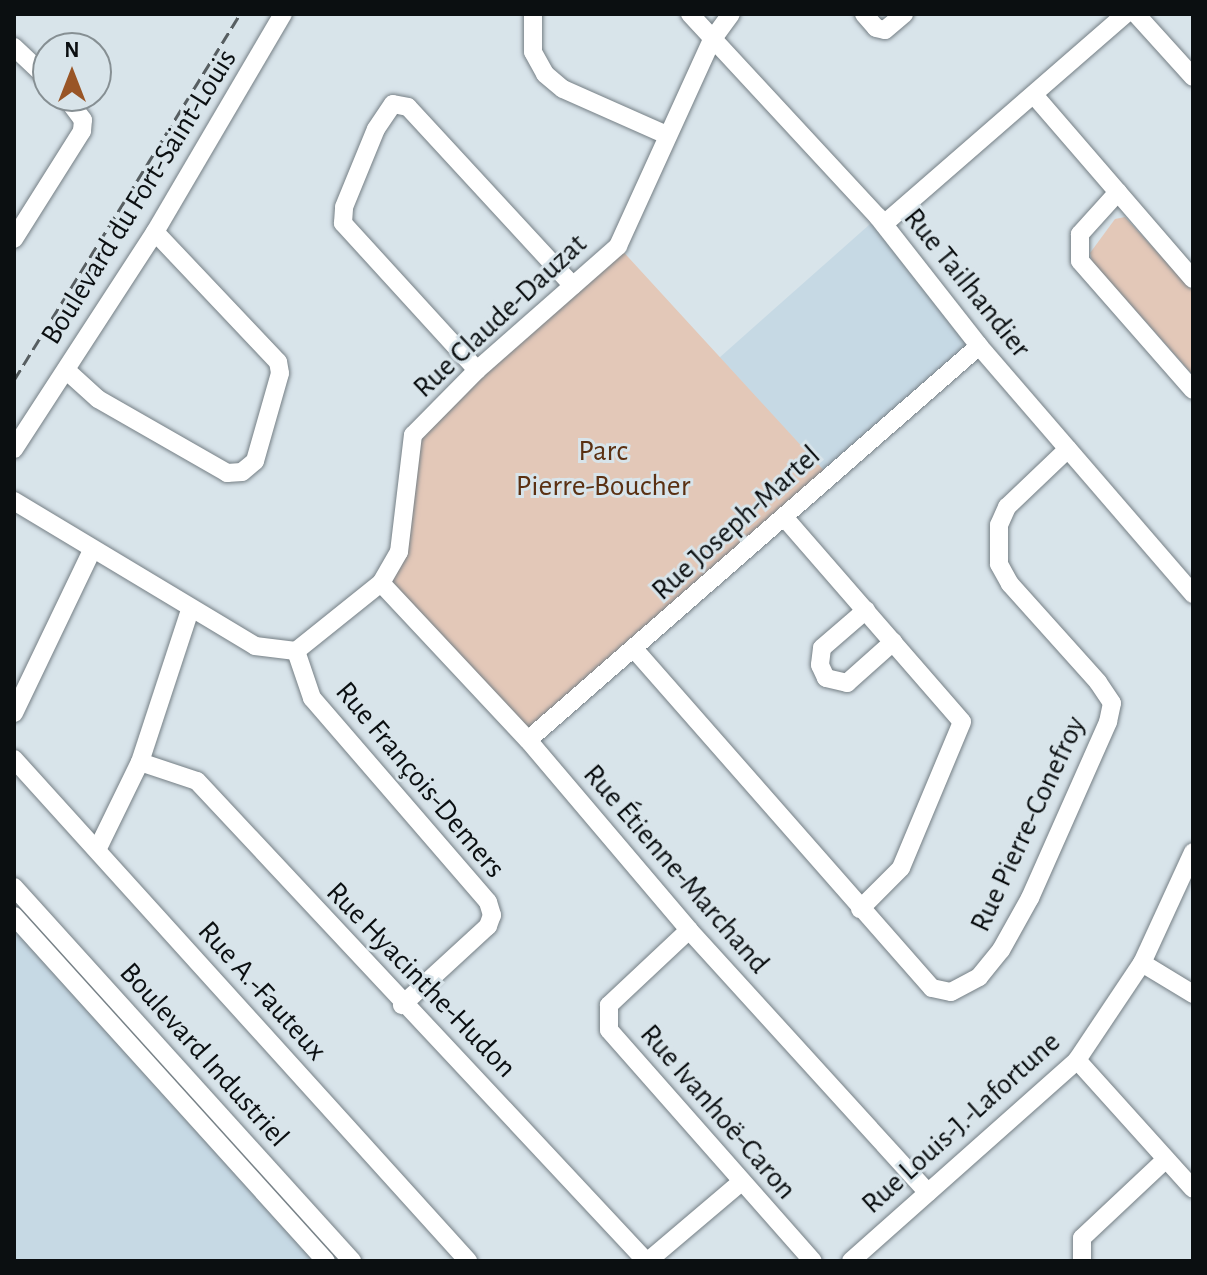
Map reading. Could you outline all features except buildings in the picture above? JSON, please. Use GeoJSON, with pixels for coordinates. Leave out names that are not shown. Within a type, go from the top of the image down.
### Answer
{"type":"FeatureCollection","features":[{"type":"Feature","properties":{"kind":"street","name":"Boulevard du Fort-Saint-Louis"},"geometry":{"type":"LineString","coordinates":[[14,449],[155,232],[283,14]]}},
{"type":"Feature","properties":{"kind":"street"},"geometry":{"type":"LineString","coordinates":[[533,14],[533,52],[545,74],[563,89],[667,135]]}},
{"type":"Feature","properties":{"kind":"street","name":"Rue Tailhandier"},"geometry":{"type":"LineString","coordinates":[[690,14],[884,224],[979,346],[1193,594]]}},
{"type":"Feature","properties":{"kind":"street","name":"Rue Claude-Dauzat"},"geometry":{"type":"LineString","coordinates":[[296,651],[381,583],[399,552],[413,435],[477,370],[618,246],[712,40],[731,14]]}},
{"type":"Feature","properties":{"kind":"street"},"geometry":{"type":"LineString","coordinates":[[864,14],[876,28],[885,30],[904,14]]}},
{"type":"Feature","properties":{"kind":"street"},"geometry":{"type":"LineString","coordinates":[[884,224],[1126,14]]}},
{"type":"Feature","properties":{"kind":"street"},"geometry":{"type":"LineString","coordinates":[[1136,14],[1193,77]]}},
{"type":"Feature","properties":{"kind":"street"},"geometry":{"type":"LineString","coordinates":[[14,47],[32,64]]}},
{"type":"Feature","properties":{"kind":"street"},"geometry":{"type":"LineString","coordinates":[[1034,95],[1193,279]]}},
{"type":"Feature","properties":{"kind":"street"},"geometry":{"type":"LineString","coordinates":[[477,370],[343,223],[344,207],[376,129],[393,104],[408,107],[573,286]]}},
{"type":"Feature","properties":{"kind":"street"},"geometry":{"type":"LineString","coordinates":[[14,239],[82,131],[83,120],[77,112]]}},
{"type":"Feature","properties":{"kind":"street"},"geometry":{"type":"LineString","coordinates":[[1118,192],[1080,234],[1080,261],[1193,390]]}},
{"type":"Feature","properties":{"kind":"street"},"geometry":{"type":"LineString","coordinates":[[66,370],[98,399],[227,473],[242,472],[255,461],[280,373],[278,362],[155,232]]}},
{"type":"Feature","properties":{"kind":"street","name":"Rue Joseph-Martel"},"geometry":{"type":"LineString","coordinates":[[528,740],[635,650],[979,346]]}},
{"type":"Feature","properties":{"kind":"street","name":"Rue Pierre-Conefroy"},"geometry":{"type":"LineString","coordinates":[[635,650],[932,988],[951,992],[979,977],[1001,950],[1030,898],[1108,722],[1112,703],[1010,584],[999,564],[999,525],[1007,507],[1068,449]]}},
{"type":"Feature","properties":{"kind":"street"},"geometry":{"type":"LineString","coordinates":[[14,501],[190,610],[255,646],[296,651]]}},
{"type":"Feature","properties":{"kind":"street"},"geometry":{"type":"LineString","coordinates":[[784,517],[962,722],[901,868],[860,909]]}},
{"type":"Feature","properties":{"kind":"street"},"geometry":{"type":"LineString","coordinates":[[14,713],[92,550]]}},
{"type":"Feature","properties":{"kind":"street","name":"Rue Étienne-Marchand"},"geometry":{"type":"LineString","coordinates":[[381,583],[528,740],[689,930],[928,1193]]}},
{"type":"Feature","properties":{"kind":"street"},"geometry":{"type":"LineString","coordinates":[[98,848],[140,762],[190,610]]}},
{"type":"Feature","properties":{"kind":"street"},"geometry":{"type":"LineString","coordinates":[[866,610],[822,648],[820,665],[826,678],[847,683],[893,642]]}},
{"type":"Feature","properties":{"kind":"street","name":"Rue François-Demers"},"geometry":{"type":"LineString","coordinates":[[296,651],[312,698],[488,902],[492,915],[488,926],[402,1005]]}},
{"type":"Feature","properties":{"kind":"street","name":"Rue A.-Fauteux"},"geometry":{"type":"LineString","coordinates":[[14,759],[98,848],[468,1261]]}},
{"type":"Feature","properties":{"kind":"street","name":"Rue Hyacinthe-Hudon"},"geometry":{"type":"LineString","coordinates":[[140,762],[197,781],[402,1005],[528,1130],[647,1261]]}},
{"type":"Feature","properties":{"kind":"street","name":"Rue Louis-J.-Lafortune"},"geometry":{"type":"LineString","coordinates":[[851,1261],[1077,1060],[1142,963],[1193,852]]}},
{"type":"Feature","properties":{"kind":"street","name":"Boulevard Industriel"},"geometry":{"type":"LineString","coordinates":[[14,887],[352,1261]]}},
{"type":"Feature","properties":{"kind":"street"},"geometry":{"type":"LineString","coordinates":[[17,920],[34,910]]}},
{"type":"Feature","properties":{"kind":"street","name":"Boulevard Industriel"},"geometry":{"type":"LineString","coordinates":[[17,920],[243,1169],[316,1258]]}},
{"type":"Feature","properties":{"kind":"street","name":"Rue Ivanhoë-Caron"},"geometry":{"type":"LineString","coordinates":[[689,930],[609,1005],[606,1017],[609,1030],[813,1261]]}},
{"type":"Feature","properties":{"kind":"street"},"geometry":{"type":"LineString","coordinates":[[1142,963],[1193,994]]}},
{"type":"Feature","properties":{"kind":"street"},"geometry":{"type":"LineString","coordinates":[[90,1000],[105,987]]}},
{"type":"Feature","properties":{"kind":"street"},"geometry":{"type":"LineString","coordinates":[[1077,1060],[1193,1189]]}},
{"type":"Feature","properties":{"kind":"street"},"geometry":{"type":"LineString","coordinates":[[162,1080],[178,1068]]}},
{"type":"Feature","properties":{"kind":"street"},"geometry":{"type":"LineString","coordinates":[[212,1135],[227,1122]]}},
{"type":"Feature","properties":{"kind":"street"},"geometry":{"type":"LineString","coordinates":[[243,1169],[258,1157]]}},
{"type":"Feature","properties":{"kind":"street"},"geometry":{"type":"LineString","coordinates":[[1082,1261],[1082,1238],[1166,1159]]}},
{"type":"Feature","properties":{"kind":"street"},"geometry":{"type":"LineString","coordinates":[[647,1261],[741,1182]]}},
{"type":"Feature","properties":{"kind":"street"},"geometry":{"type":"LineString","coordinates":[[316,1258],[331,1238]]}},
{"type":"Feature","properties":{"kind":"shaded area"},"geometry":{"type":"Polygon","coordinates":[[[878,217],[979,346],[829,476],[719,358],[878,217]]]}},
{"type":"Feature","properties":{"kind":"shaded area"},"geometry":{"type":"Polygon","coordinates":[[[14,922],[321,1261],[14,1261],[14,922]]]}},
{"type":"Feature","properties":{"kind":"green space"},"geometry":{"type":"Polygon","coordinates":[[[1125,217],[1193,291],[1193,375],[1092,261],[1090,253],[1115,219],[1125,217]]]}},
{"type":"Feature","properties":{"kind":"green space","name":"Parc Pierre-Boucher"},"geometry":{"type":"Polygon","coordinates":[[[618,246],[829,476],[528,740],[381,583],[399,552],[413,435],[618,246]]]}},
{"type":"Feature","properties":{"kind":"railway"},"geometry":{"type":"LineString","coordinates":[[14,380],[240,14]]}}]}
